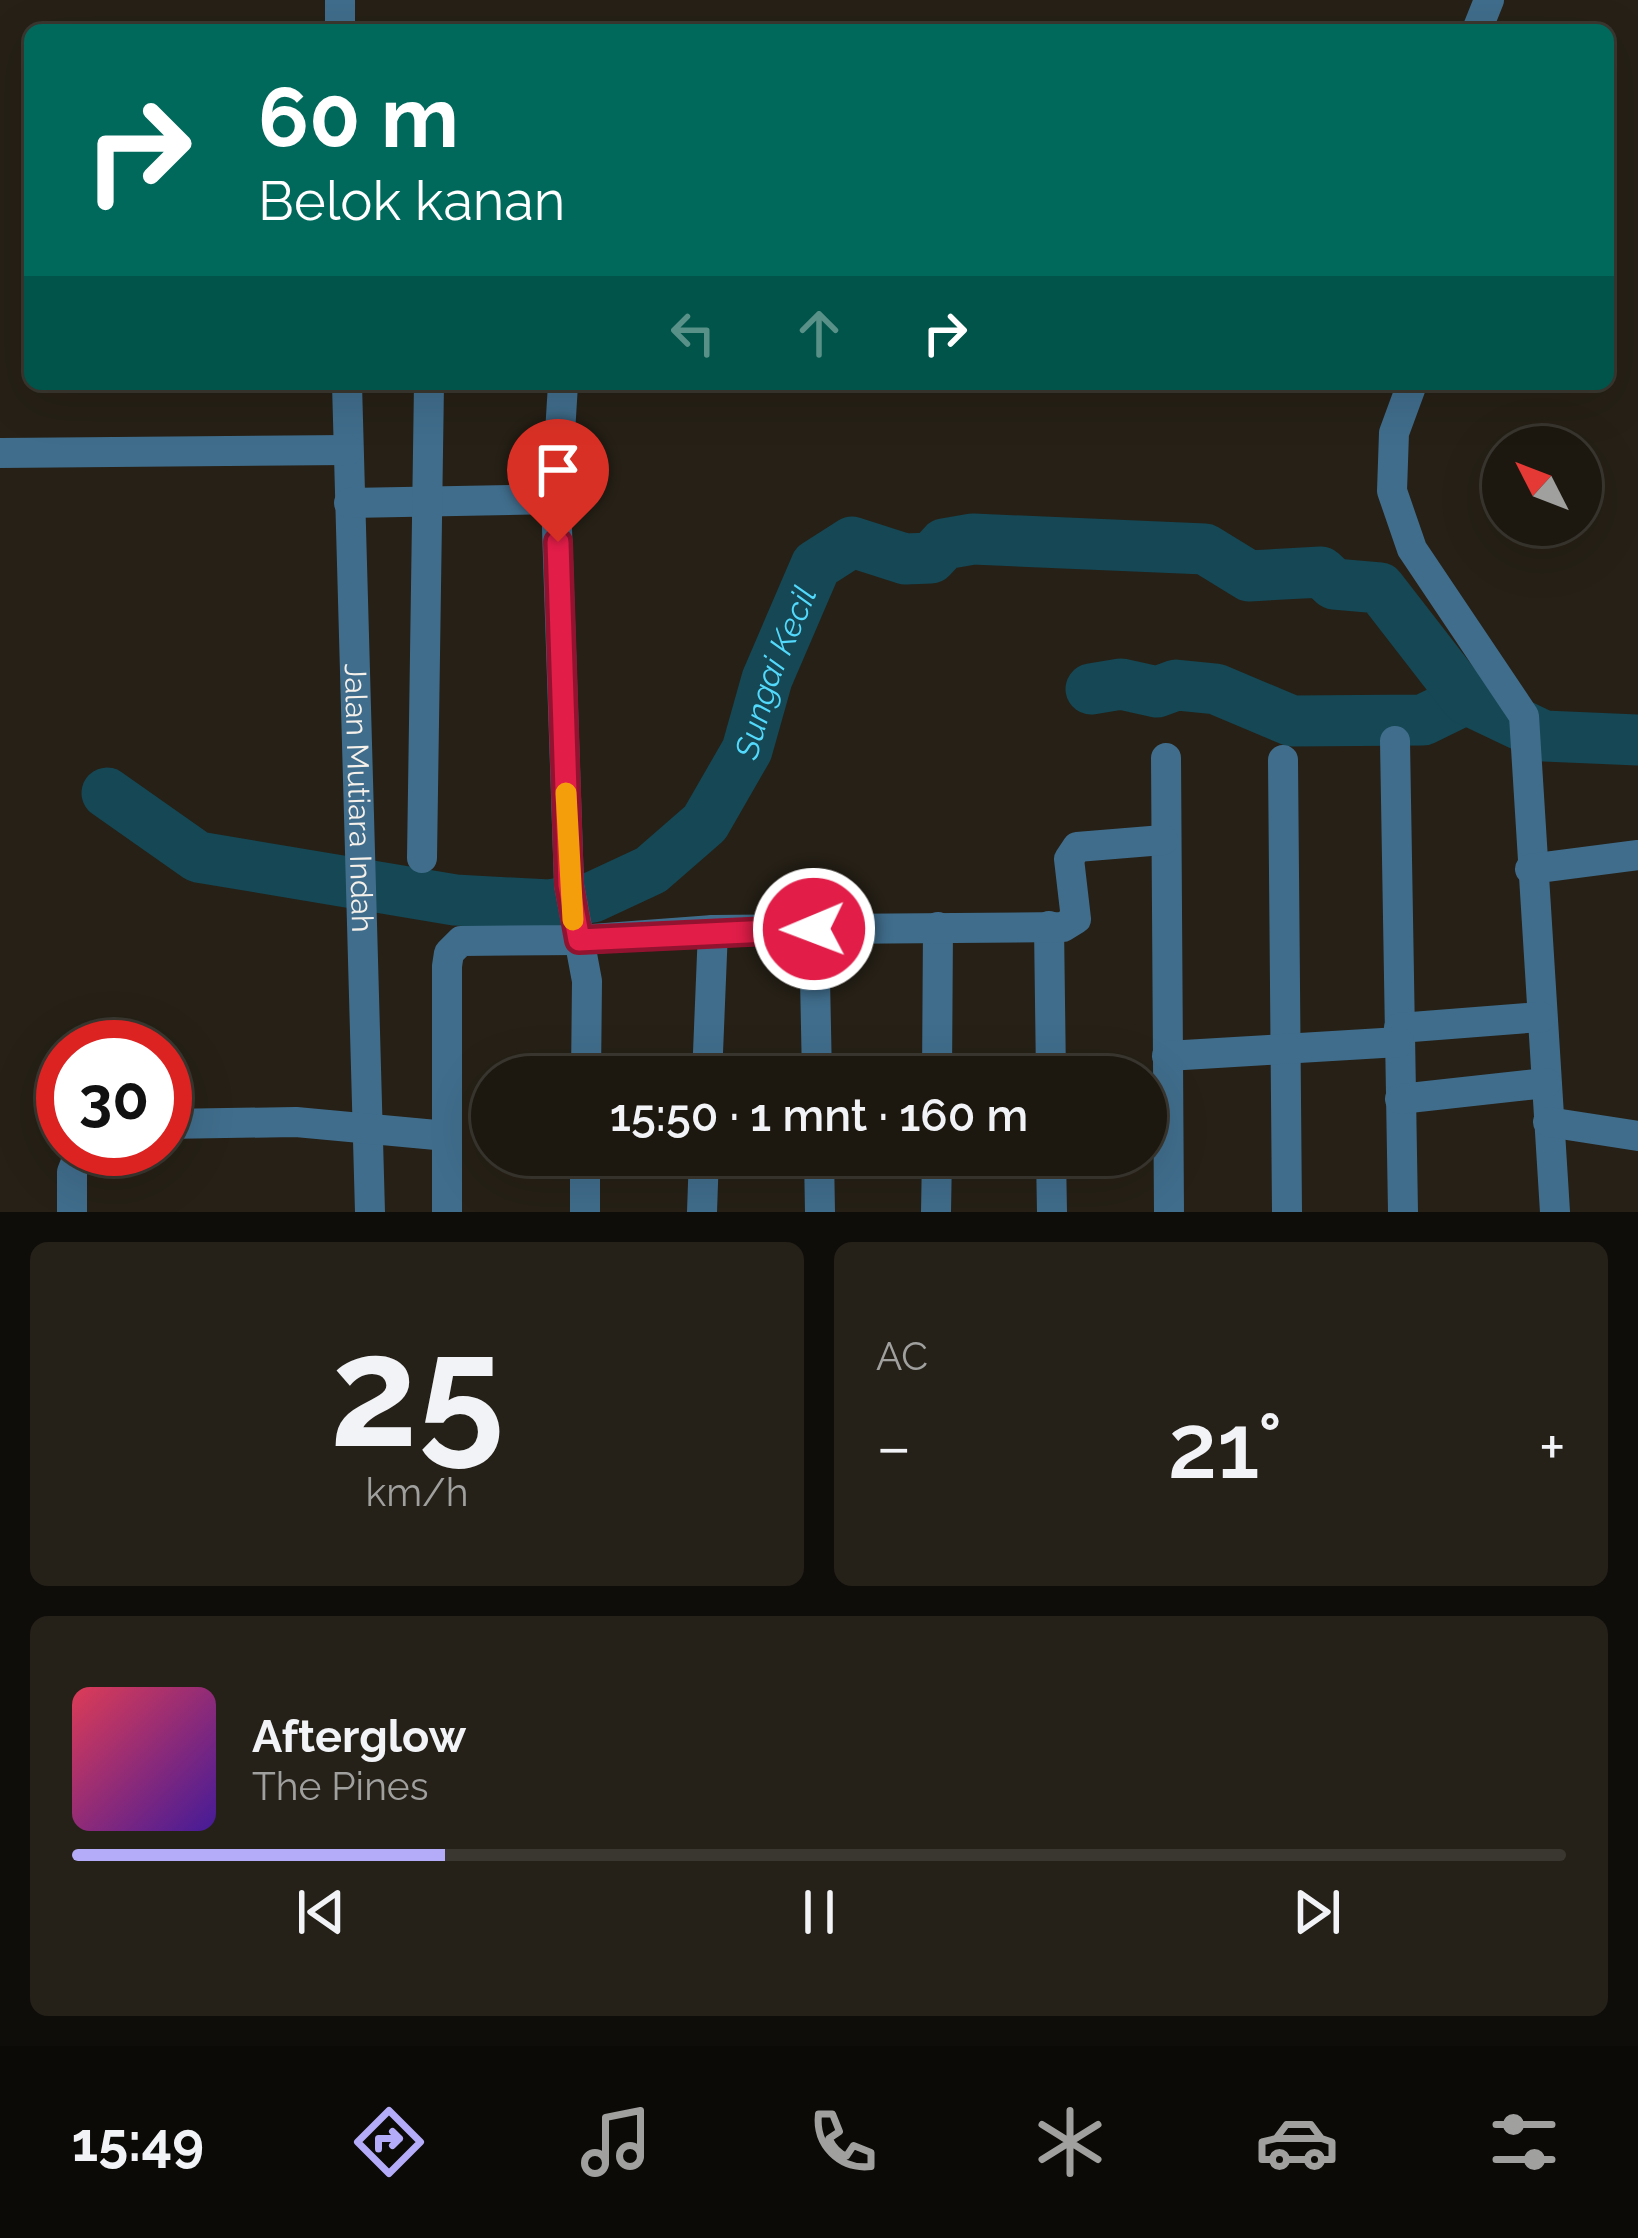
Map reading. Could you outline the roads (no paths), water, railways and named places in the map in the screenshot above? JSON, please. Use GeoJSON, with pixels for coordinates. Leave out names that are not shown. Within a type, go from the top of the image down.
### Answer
{"type":"FeatureCollection","features":[{"type":"Feature","properties":{"kind":"street","name":"Jalan Mutiara Indah"},"geometry":{"type":"LineString","coordinates":[[347,390],[354,774],[363,863],[370,1212]]}},
{"type":"Feature","properties":{"kind":"street"},"geometry":{"type":"LineString","coordinates":[[422,858],[429,390]]}},
{"type":"Feature","properties":{"kind":"street"},"geometry":{"type":"LineString","coordinates":[[563,390],[556,499],[569,885],[587,981],[586,1056]]}},
{"type":"Feature","properties":{"kind":"street"},"geometry":{"type":"LineString","coordinates":[[1410,390],[1394,433],[1392,491],[1412,548],[1524,716],[1530,869],[1556,1212]]}},
{"type":"Feature","properties":{"kind":"street"},"geometry":{"type":"LineString","coordinates":[[0,453],[348,450]]}},
{"type":"Feature","properties":{"kind":"street"},"geometry":{"type":"LineString","coordinates":[[350,503],[556,499]]}},
{"type":"Feature","properties":{"kind":"street"},"geometry":{"type":"LineString","coordinates":[[1395,741],[1403,1212]]}},
{"type":"Feature","properties":{"kind":"street"},"geometry":{"type":"LineString","coordinates":[[1166,758],[1169,1212]]}},
{"type":"Feature","properties":{"kind":"street"},"geometry":{"type":"LineString","coordinates":[[1283,760],[1287,1212]]}},
{"type":"Feature","properties":{"kind":"street"},"geometry":{"type":"LineString","coordinates":[[447,1212],[448,953],[461,940],[576,930],[1069,926],[1076,919],[1070,859],[1077,847],[1163,840]]}},
{"type":"Feature","properties":{"kind":"street"},"geometry":{"type":"LineString","coordinates":[[1530,869],[1638,855]]}},
{"type":"Feature","properties":{"kind":"street"},"geometry":{"type":"LineString","coordinates":[[1049,926],[1051,1056]]}},
{"type":"Feature","properties":{"kind":"street"},"geometry":{"type":"LineString","coordinates":[[937,1056],[938,927]]}},
{"type":"Feature","properties":{"kind":"street"},"geometry":{"type":"LineString","coordinates":[[814,929],[817,1056]]}},
{"type":"Feature","properties":{"kind":"street"},"geometry":{"type":"LineString","coordinates":[[708,1056],[713,930]]}},
{"type":"Feature","properties":{"kind":"street"},"geometry":{"type":"LineString","coordinates":[[1167,1056],[1282,1052],[1540,1017]]}},
{"type":"Feature","properties":{"kind":"street"},"geometry":{"type":"LineString","coordinates":[[1400,1099],[1546,1083]]}},
{"type":"Feature","properties":{"kind":"street"},"geometry":{"type":"LineString","coordinates":[[192,1124],[296,1122],[447,1136]]}},
{"type":"Feature","properties":{"kind":"street"},"geometry":{"type":"LineString","coordinates":[[1548,1123],[1638,1136]]}},
{"type":"Feature","properties":{"kind":"street"},"geometry":{"type":"LineString","coordinates":[[72,1176],[72,1212]]}},
{"type":"Feature","properties":{"kind":"street"},"geometry":{"type":"LineString","coordinates":[[585,1176],[585,1212]]}},
{"type":"Feature","properties":{"kind":"street"},"geometry":{"type":"LineString","coordinates":[[702,1212],[703,1176]]}},
{"type":"Feature","properties":{"kind":"street"},"geometry":{"type":"LineString","coordinates":[[819,1176],[820,1212]]}},
{"type":"Feature","properties":{"kind":"street"},"geometry":{"type":"LineString","coordinates":[[936,1212],[937,1176]]}},
{"type":"Feature","properties":{"kind":"street"},"geometry":{"type":"LineString","coordinates":[[1052,1176],[1052,1212]]}},
{"type":"Feature","properties":{"kind":"waterway","name":"Sungai Kecil"},"geometry":{"type":"LineString","coordinates":[[107,793],[198,857],[455,900],[549,905],[593,897],[651,870],[705,823],[747,750],[767,679],[816,565],[852,542],[905,559],[931,558],[944,544],[973,539],[1205,549],[1249,576],[1321,572],[1334,584],[1380,588],[1466,699],[1544,736],[1638,740]]}},
{"type":"Feature","properties":{"kind":"waterway"},"geometry":{"type":"LineString","coordinates":[[1091,689],[1121,684],[1157,692],[1176,685],[1216,689],[1292,721],[1423,720],[1466,699]]}}]}
